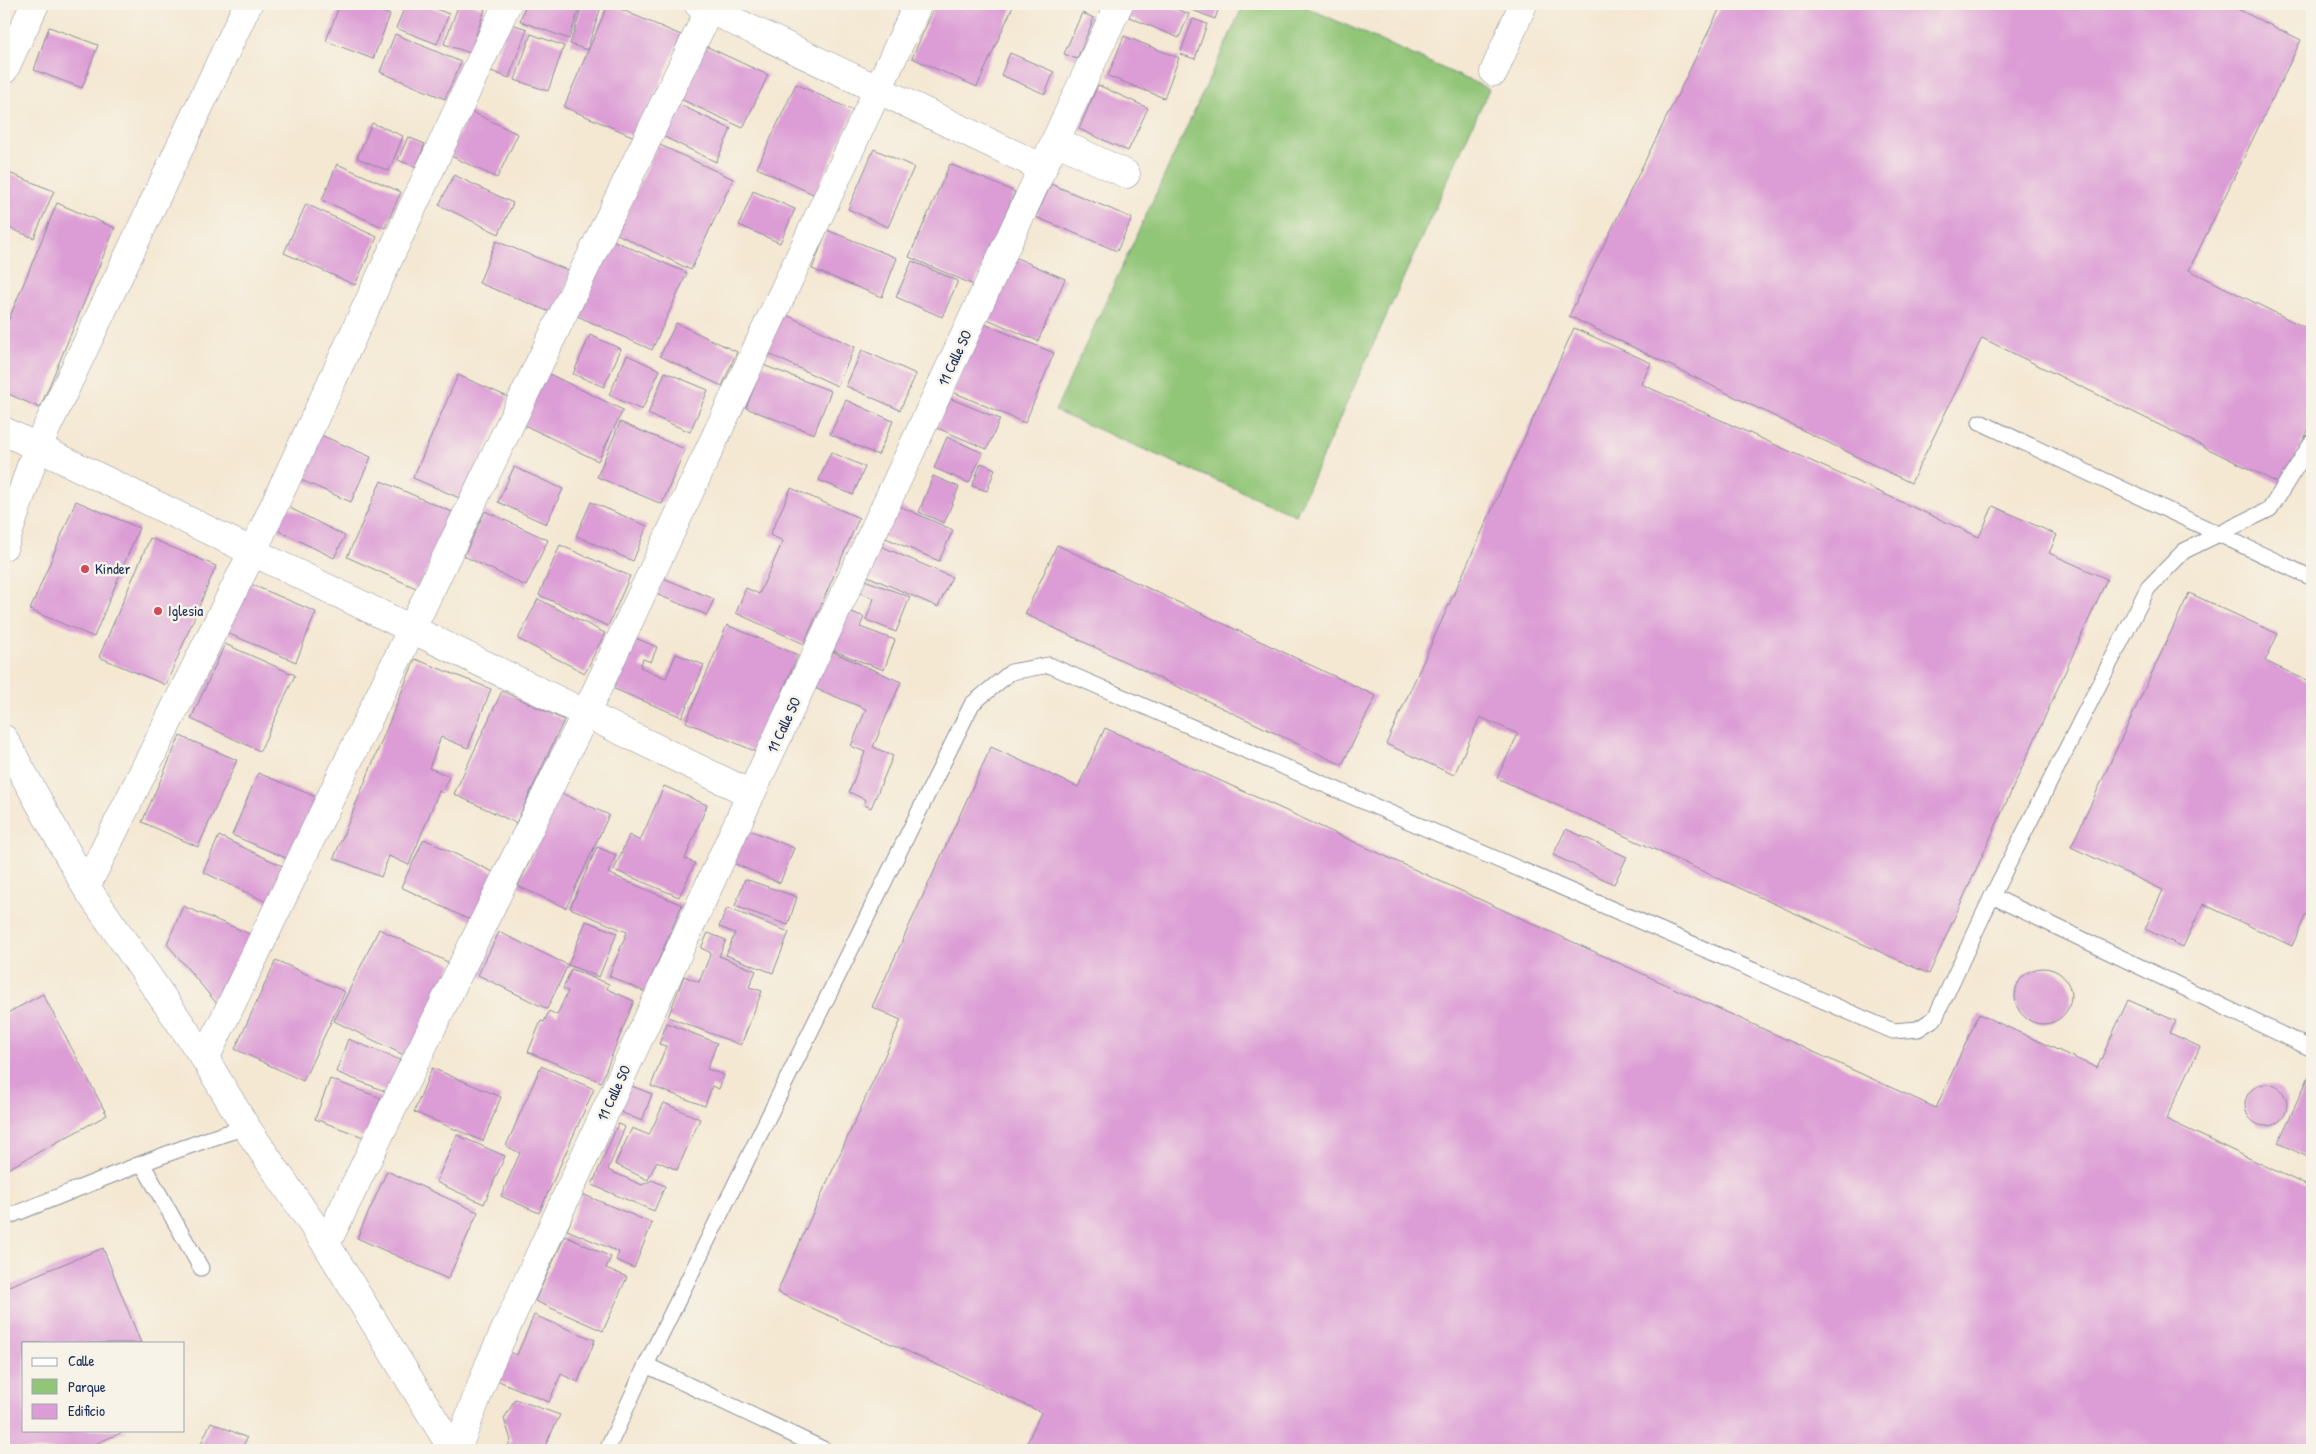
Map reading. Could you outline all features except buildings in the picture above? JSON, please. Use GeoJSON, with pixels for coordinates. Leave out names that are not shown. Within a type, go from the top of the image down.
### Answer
{"type":"FeatureCollection","features":[{"type":"Feature","properties":{"kind":"street"},"geometry":{"type":"LineString","coordinates":[[4,70],[35,4]]}},
{"type":"Feature","properties":{"kind":"street"},"geometry":{"type":"LineString","coordinates":[[4,546],[37,448],[248,4]]}},
{"type":"Feature","properties":{"kind":"street"},"geometry":{"type":"LineString","coordinates":[[86,887],[252,553],[507,4]]}},
{"type":"Feature","properties":{"kind":"street"},"geometry":{"type":"LineString","coordinates":[[326,1244],[586,713],[918,4]]}},
{"type":"Feature","properties":{"kind":"street","name":"11 Calle SO"},"geometry":{"type":"LineString","coordinates":[[458,1450],[489,1365],[751,794],[1119,4]]}},
{"type":"Feature","properties":{"kind":"street"},"geometry":{"type":"LineString","coordinates":[[1494,72],[1523,4]]}},
{"type":"Feature","properties":{"kind":"street"},"geometry":{"type":"LineString","coordinates":[[205,1059],[413,630],[707,6],[1044,168]]}},
{"type":"Feature","properties":{"kind":"street"},"geometry":{"type":"LineString","coordinates":[[1056,141],[1126,174]]}},
{"type":"Feature","properties":{"kind":"street"},"geometry":{"type":"LineString","coordinates":[[4,432],[751,794]]}},
{"type":"Feature","properties":{"kind":"street"},"geometry":{"type":"LineString","coordinates":[[4,739],[86,887],[205,1059],[246,1127],[326,1244],[453,1450]]}},
{"type":"Feature","properties":{"kind":"lane"},"geometry":{"type":"LineString","coordinates":[[1980,422],[2312,578]]}},
{"type":"Feature","properties":{"kind":"lane"},"geometry":{"type":"LineString","coordinates":[[607,1450],[646,1365],[972,704],[1011,672],[1049,666],[1893,1031],[1918,1029],[1935,1018],[1992,896],[2148,588],[2184,551],[2270,509],[2312,442]]}},
{"type":"Feature","properties":{"kind":"lane"},"geometry":{"type":"LineString","coordinates":[[1992,896],[2312,1049]]}},
{"type":"Feature","properties":{"kind":"lane"},"geometry":{"type":"LineString","coordinates":[[4,1218],[143,1165],[192,1144],[246,1127]]}},
{"type":"Feature","properties":{"kind":"lane"},"geometry":{"type":"LineString","coordinates":[[143,1165],[201,1268]]}},
{"type":"Feature","properties":{"kind":"lane"},"geometry":{"type":"LineString","coordinates":[[646,1365],[825,1450]]}},
{"type":"Feature","properties":{"kind":"green space"},"geometry":{"type":"Polygon","coordinates":[[[1244,4],[1299,4],[1489,89],[1296,515],[1055,411],[1244,4]]]}},
{"type":"Feature","properties":{"kind":"place","name":"Kinder"},"geometry":{"type":"Point","coordinates":[85,569]}},
{"type":"Feature","properties":{"kind":"place","name":"Iglesia"},"geometry":{"type":"Point","coordinates":[158,611]}}]}
